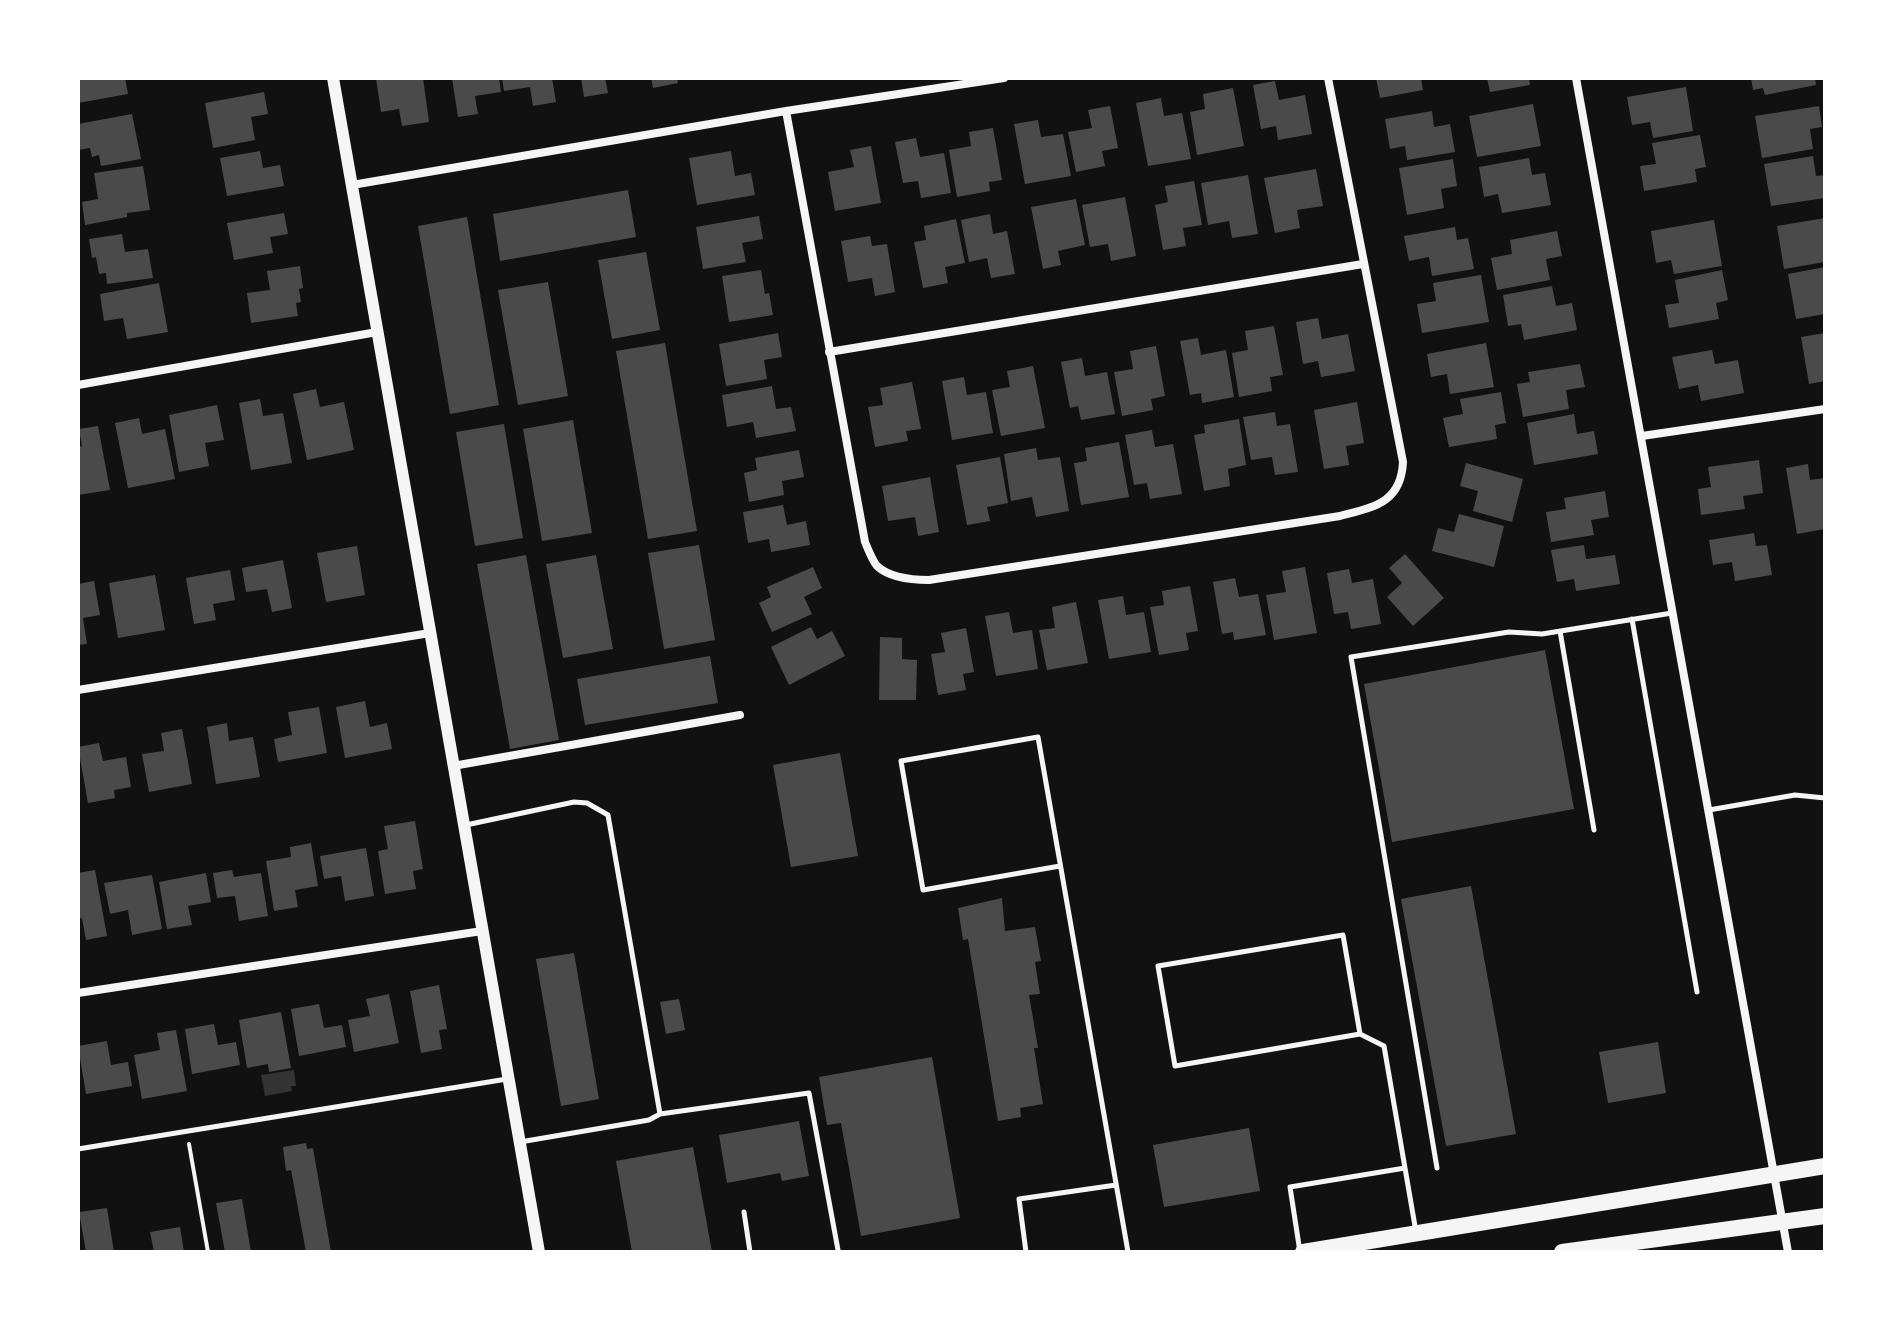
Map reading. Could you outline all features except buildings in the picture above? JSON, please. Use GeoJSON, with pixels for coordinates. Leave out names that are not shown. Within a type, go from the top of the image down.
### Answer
{"type":"FeatureCollection","features":[{"type":"Feature","properties":{"kind":"main road"},"geometry":{"type":"LineString","coordinates":[[1302,1252],[1825,1166]]}},
{"type":"Feature","properties":{"kind":"main road"},"geometry":{"type":"LineString","coordinates":[[1562,1252],[1825,1216]]}},
{"type":"Feature","properties":{"kind":"street"},"geometry":{"type":"LineString","coordinates":[[333,78],[539,1252]]}},
{"type":"Feature","properties":{"kind":"street"},"geometry":{"type":"LineString","coordinates":[[352,185],[786,111],[1004,78]]}},
{"type":"Feature","properties":{"kind":"street"},"geometry":{"type":"LineString","coordinates":[[786,111],[865,542],[877,566],[911,580],[929,580],[1340,516],[1375,507],[1387,499],[1402,476],[1403,462],[1328,78]]}},
{"type":"Feature","properties":{"kind":"street"},"geometry":{"type":"LineString","coordinates":[[1576,78],[1788,1252]]}},
{"type":"Feature","properties":{"kind":"street"},"geometry":{"type":"LineString","coordinates":[[829,352],[1363,264]]}},
{"type":"Feature","properties":{"kind":"street"},"geometry":{"type":"LineString","coordinates":[[78,385],[377,332]]}},
{"type":"Feature","properties":{"kind":"street"},"geometry":{"type":"LineString","coordinates":[[1642,436],[1825,409]]}},
{"type":"Feature","properties":{"kind":"street"},"geometry":{"type":"LineString","coordinates":[[78,690],[430,633]]}},
{"type":"Feature","properties":{"kind":"street"},"geometry":{"type":"LineString","coordinates":[[453,766],[740,715]]}},
{"type":"Feature","properties":{"kind":"street"},"geometry":{"type":"LineString","coordinates":[[78,993],[482,931]]}},
{"type":"Feature","properties":{"kind":"lane"},"geometry":{"type":"LineString","coordinates":[[1437,1168],[1351,657],[1509,632],[1542,634],[1673,613]]}},
{"type":"Feature","properties":{"kind":"lane"},"geometry":{"type":"LineString","coordinates":[[1632,619],[1697,992]]}},
{"type":"Feature","properties":{"kind":"lane"},"geometry":{"type":"LineString","coordinates":[[1560,631],[1594,830]]}},
{"type":"Feature","properties":{"kind":"lane"},"geometry":{"type":"LineString","coordinates":[[1060,866],[923,890],[901,761],[1038,737],[1128,1252]]}},
{"type":"Feature","properties":{"kind":"lane"},"geometry":{"type":"LineString","coordinates":[[1709,810],[1795,795],[1825,798]]}},
{"type":"Feature","properties":{"kind":"lane"},"geometry":{"type":"LineString","coordinates":[[464,825],[574,802],[587,803],[608,815],[660,1114]]}},
{"type":"Feature","properties":{"kind":"lane"},"geometry":{"type":"LineString","coordinates":[[1360,1034],[1343,935],[1158,966],[1175,1066],[1360,1034],[1384,1046],[1416,1233]]}},
{"type":"Feature","properties":{"kind":"lane"},"geometry":{"type":"LineString","coordinates":[[78,1149],[508,1079]]}},
{"type":"Feature","properties":{"kind":"lane"},"geometry":{"type":"LineString","coordinates":[[519,1142],[649,1120],[660,1114],[809,1093],[838,1250]]}},
{"type":"Feature","properties":{"kind":"lane"},"geometry":{"type":"LineString","coordinates":[[1302,1252],[1290,1187],[1405,1168]]}},
{"type":"Feature","properties":{"kind":"lane"},"geometry":{"type":"LineString","coordinates":[[1026,1252],[1019,1199],[1116,1185]]}},
{"type":"Feature","properties":{"kind":"lane"},"geometry":{"type":"LineString","coordinates":[[744,1212],[750,1252]]}},
{"type":"Feature","properties":{"kind":"path"},"geometry":{"type":"LineString","coordinates":[[187,1131],[208,1252]]}},
{"type":"Feature","properties":{"kind":"shaded area"},"geometry":{"type":"Polygon","coordinates":[[[294,1070],[296,1086],[291,1086],[292,1091],[265,1096],[261,1075],[294,1070]]]}}]}
